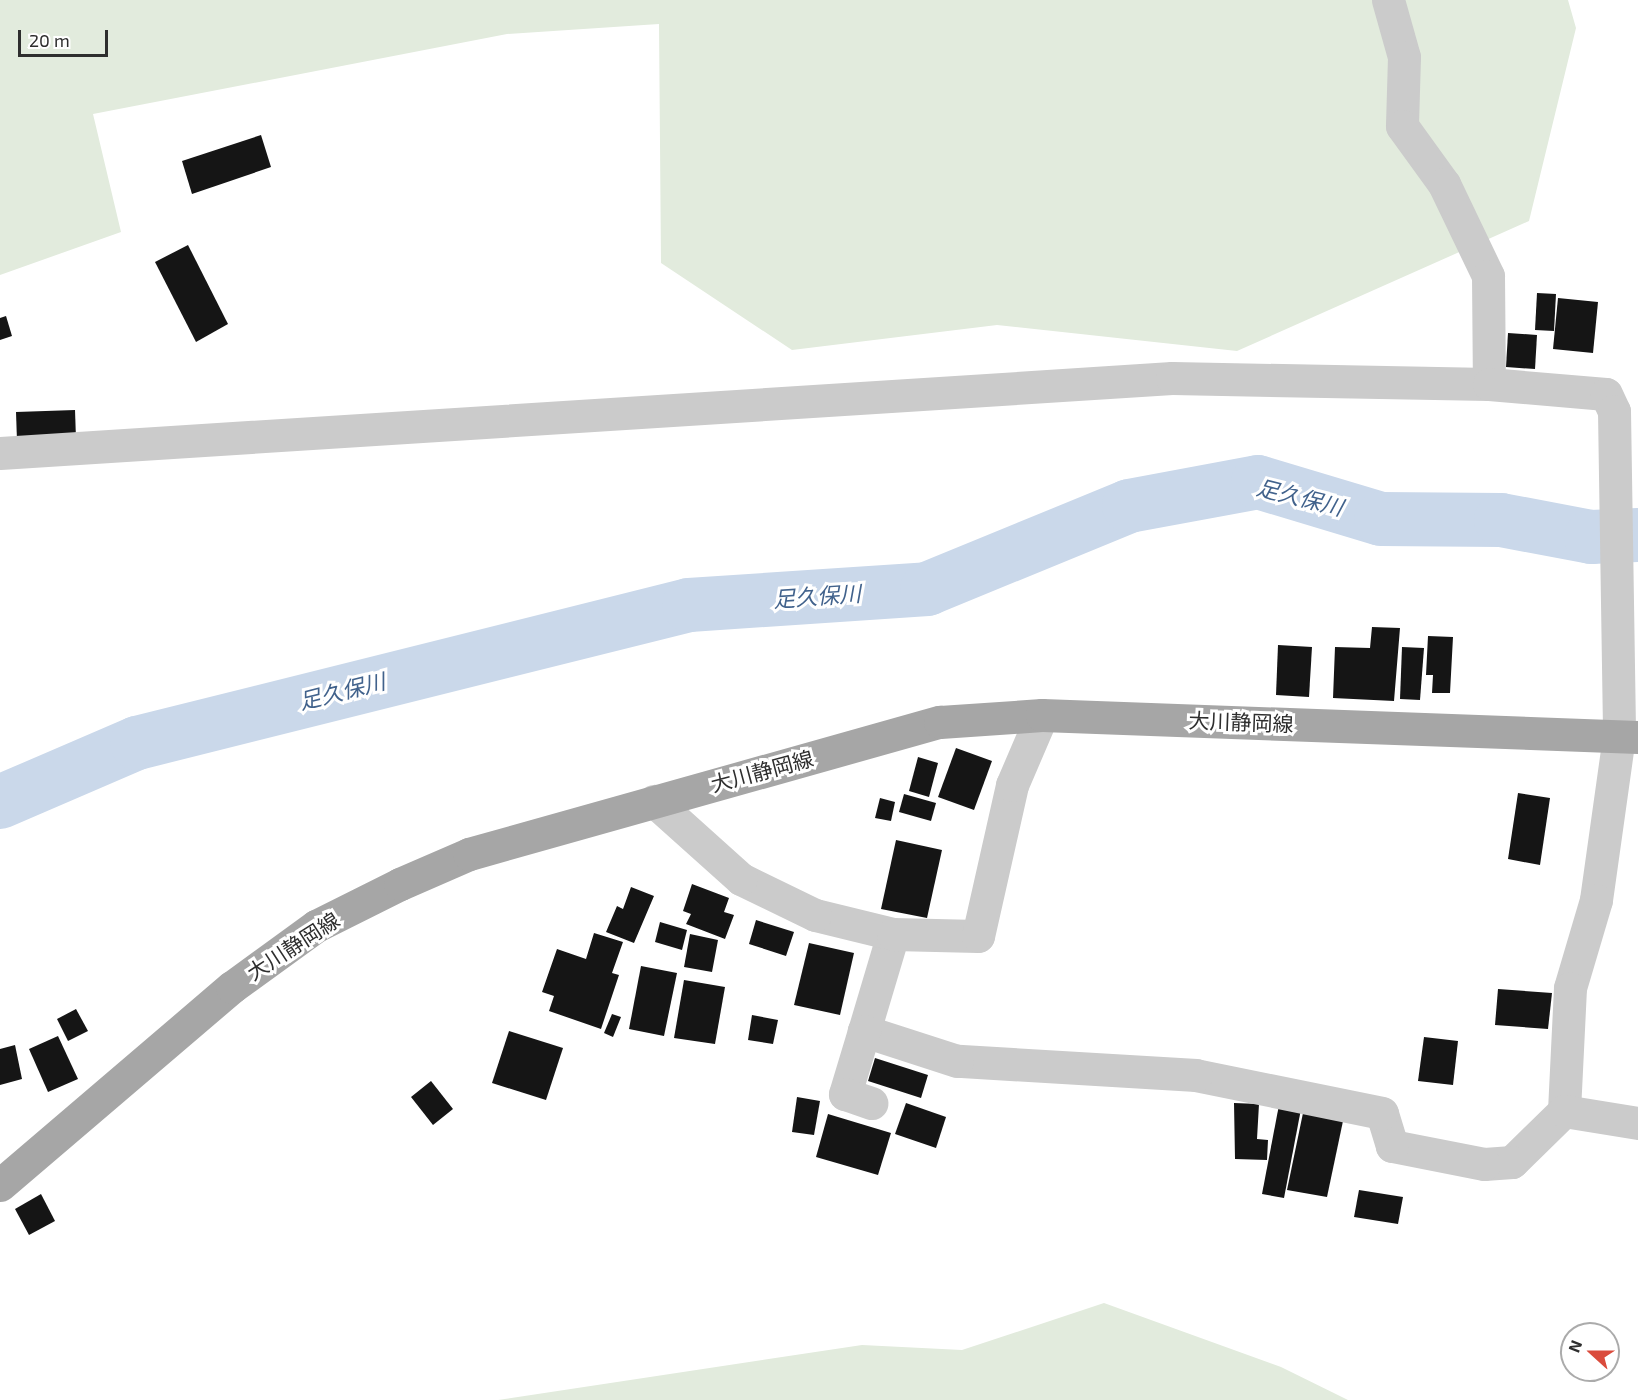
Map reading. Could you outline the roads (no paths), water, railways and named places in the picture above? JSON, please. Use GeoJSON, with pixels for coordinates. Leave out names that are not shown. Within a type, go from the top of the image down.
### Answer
{"type":"FeatureCollection","features":[{"type":"Feature","properties":{"kind":"main road","name":"大川静岡線"},"geometry":{"type":"LineString","coordinates":[[0,1185],[232,987],[316,926],[469,855],[940,722],[1042,715],[1629,737]]}},
{"type":"Feature","properties":{"kind":"street"},"geometry":{"type":"LineString","coordinates":[[1389,0],[1404,57],[1402,126],[1444,184],[1488,276],[1489,384]]}},
{"type":"Feature","properties":{"kind":"street"},"geometry":{"type":"LineString","coordinates":[[0,453],[1173,378],[1489,384],[1606,394],[1614,411],[1620,611],[1629,737],[1596,900],[1570,988],[1564,1111],[1512,1162],[1484,1164],[1392,1146],[1382,1113],[1196,1075],[957,1061],[864,1031]]}},
{"type":"Feature","properties":{"kind":"street"},"geometry":{"type":"LineString","coordinates":[[654,801],[741,879],[815,915],[893,934],[978,936],[1012,785],[1042,715]]}},
{"type":"Feature","properties":{"kind":"street"},"geometry":{"type":"LineString","coordinates":[[871,1103],[845,1094],[893,934]]}},
{"type":"Feature","properties":{"kind":"street"},"geometry":{"type":"LineString","coordinates":[[1564,1111],[1638,1124]]}},
{"type":"Feature","properties":{"kind":"waterway","name":"足久保川"},"geometry":{"type":"LineString","coordinates":[[0,802],[137,743],[689,605],[927,589],[1129,506],[1258,482],[1381,519],[1501,520],[1591,537],[1638,535]]}}]}
